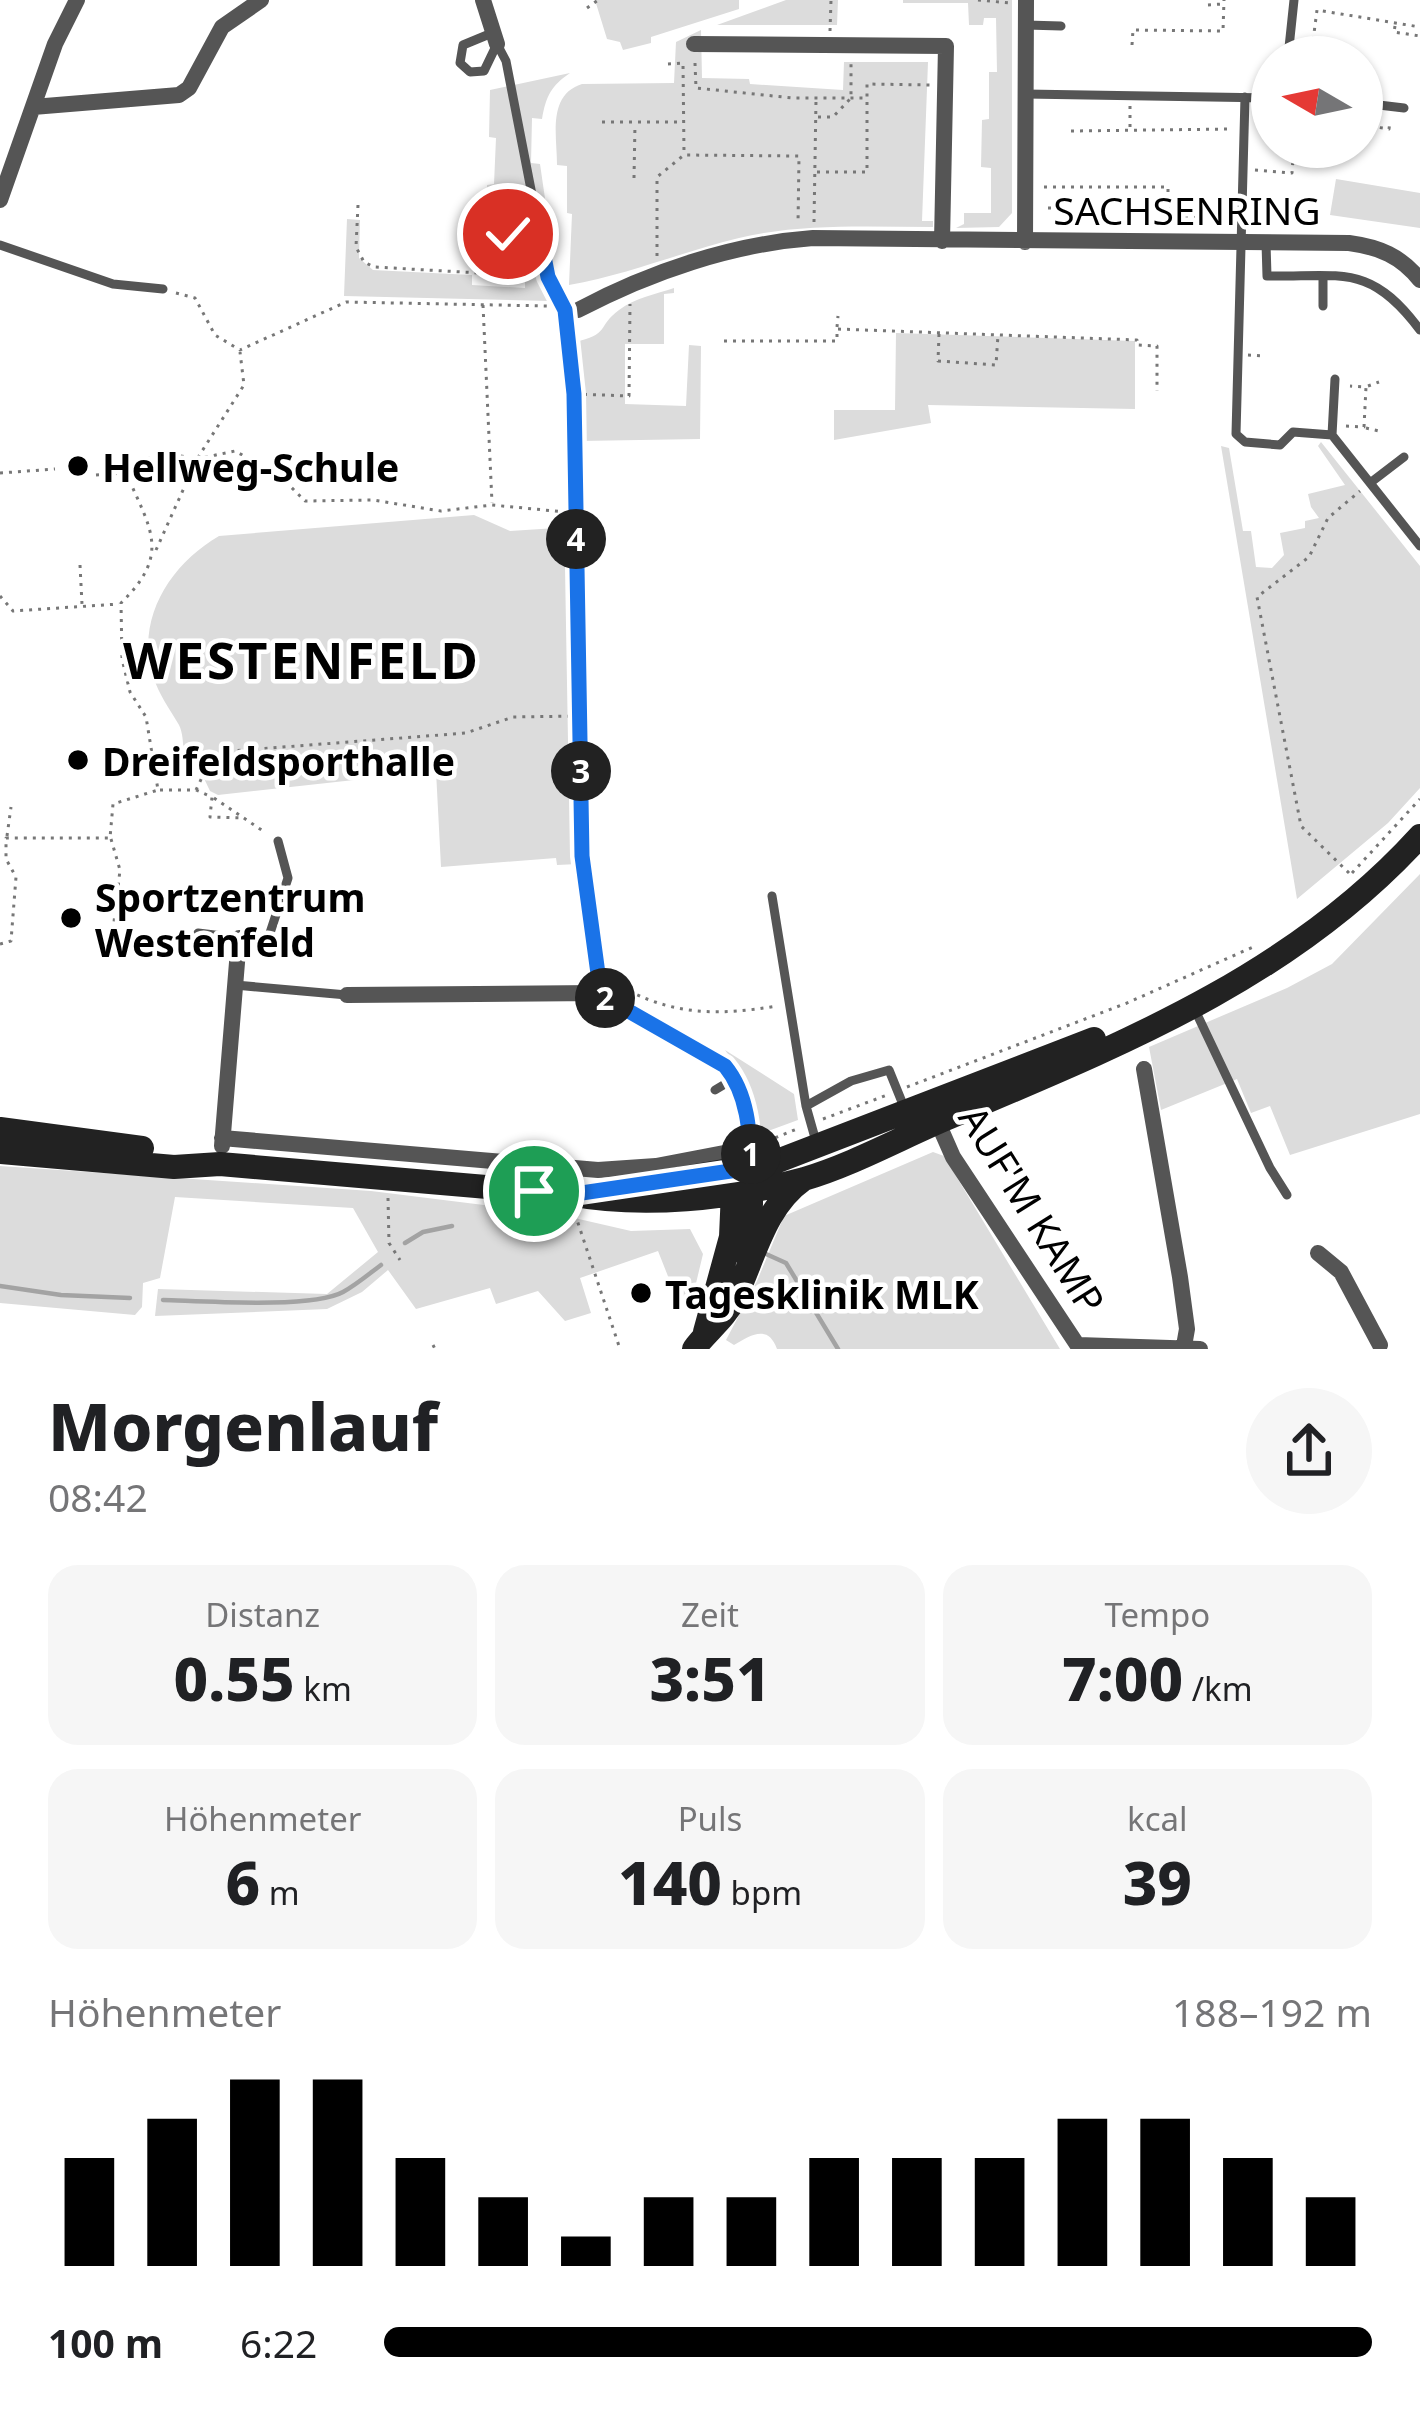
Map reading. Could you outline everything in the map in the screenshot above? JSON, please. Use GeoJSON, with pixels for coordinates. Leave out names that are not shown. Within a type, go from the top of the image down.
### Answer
{"type":"FeatureCollection","features":[{"type":"Feature","properties":{"kind":"street"},"geometry":{"type":"LineString","coordinates":[[0,200],[56,44],[77,0]]}},
{"type":"Feature","properties":{"kind":"street"},"geometry":{"type":"LineString","coordinates":[[33,107],[179,95],[189,88],[222,27],[261,0]]}},
{"type":"Feature","properties":{"kind":"street"},"geometry":{"type":"LineString","coordinates":[[483,0],[494,38]]}},
{"type":"Feature","properties":{"kind":"street"},"geometry":{"type":"LineString","coordinates":[[1025,242],[1026,2]]}},
{"type":"Feature","properties":{"kind":"street"},"geometry":{"type":"LineString","coordinates":[[694,44],[946,46],[942,241]]}},
{"type":"Feature","properties":{"kind":"street","name":"SACHSENRING"},"geometry":{"type":"LineString","coordinates":[[572,310],[725,253],[806,239],[1367,245],[1406,262],[1420,280]]}},
{"type":"Feature","properties":{"kind":"street"},"geometry":{"type":"LineString","coordinates":[[0,1152],[174,1167],[220,1164],[568,1195],[746,1174],[814,1135],[918,1107],[1050,1054],[1193,1005],[1308,939],[1367,891],[1420,836]]}},
{"type":"Feature","properties":{"kind":"street"},"geometry":{"type":"LineString","coordinates":[[220,1164],[239,938]]}},
{"type":"Feature","properties":{"kind":"street"},"geometry":{"type":"LineString","coordinates":[[347,995],[598,987],[715,1058],[735,1078],[744,1104],[746,1272]]}},
{"type":"Feature","properties":{"kind":"street"},"geometry":{"type":"LineString","coordinates":[[1079,1347],[1192,1347],[1144,1069]]}},
{"type":"Feature","properties":{"kind":"street"},"geometry":{"type":"LineString","coordinates":[[703,1344],[746,1272],[776,1203],[804,1179],[918,1107]]}},
{"type":"Feature","properties":{"kind":"street","name":"AUF'M KAMP"},"geometry":{"type":"LineString","coordinates":[[918,1107],[1079,1347]]}},
{"type":"Feature","properties":{"kind":"street"},"geometry":{"type":"LineString","coordinates":[[0,1129],[178,1153],[220,1164]]}},
{"type":"Feature","properties":{"kind":"street"},"geometry":{"type":"LineString","coordinates":[[222,1138],[598,1170],[656,1166],[804,1179]]}},
{"type":"Feature","properties":{"kind":"street"},"geometry":{"type":"LineString","coordinates":[[703,1344],[746,1174]]}},
{"type":"Feature","properties":{"kind":"street"},"geometry":{"type":"LineString","coordinates":[[1318,1253],[1341,1273],[1377,1348]]}},
{"type":"Feature","properties":{"kind":"lane"},"geometry":{"type":"LineString","coordinates":[[1290,36],[1294,0]]}},
{"type":"Feature","properties":{"kind":"lane"},"geometry":{"type":"LineString","coordinates":[[1026,25],[1061,26]]}},
{"type":"Feature","properties":{"kind":"lane"},"geometry":{"type":"LineString","coordinates":[[494,38],[506,61],[548,277],[572,310]]}},
{"type":"Feature","properties":{"kind":"lane"},"geometry":{"type":"LineString","coordinates":[[1025,94],[1251,98]]}},
{"type":"Feature","properties":{"kind":"lane"},"geometry":{"type":"LineString","coordinates":[[1245,98],[1236,434],[1245,442],[1280,445],[1292,432],[1332,430]]}},
{"type":"Feature","properties":{"kind":"lane"},"geometry":{"type":"LineString","coordinates":[[1383,106],[1398,108]]}},
{"type":"Feature","properties":{"kind":"lane"},"geometry":{"type":"LineString","coordinates":[[1266,243],[1267,276],[1352,278],[1385,289],[1420,330]]}},
{"type":"Feature","properties":{"kind":"lane"},"geometry":{"type":"LineString","coordinates":[[0,245],[113,284],[163,289]]}},
{"type":"Feature","properties":{"kind":"lane"},"geometry":{"type":"LineString","coordinates":[[1323,277],[1323,306]]}},
{"type":"Feature","properties":{"kind":"lane"},"geometry":{"type":"LineString","coordinates":[[1335,382],[1332,430],[1420,546]]}},
{"type":"Feature","properties":{"kind":"lane"},"geometry":{"type":"LineString","coordinates":[[1370,483],[1404,457]]}},
{"type":"Feature","properties":{"kind":"lane"},"geometry":{"type":"LineString","coordinates":[[199,933],[269,936],[287,878],[278,841]]}},
{"type":"Feature","properties":{"kind":"lane"},"geometry":{"type":"LineString","coordinates":[[772,896],[814,1135]]}},
{"type":"Feature","properties":{"kind":"lane"},"geometry":{"type":"LineString","coordinates":[[235,985],[347,995]]}},
{"type":"Feature","properties":{"kind":"lane"},"geometry":{"type":"LineString","coordinates":[[1193,1005],[1270,1168],[1288,1195]]}},
{"type":"Feature","properties":{"kind":"lane"},"geometry":{"type":"LineString","coordinates":[[806,1106],[851,1081],[889,1070],[918,1107]]}},
{"type":"Feature","properties":{"kind":"lane"},"geometry":{"type":"LineString","coordinates":[[715,1090],[735,1078]]}},
{"type":"Feature","properties":{"kind":"path"},"geometry":{"type":"LineString","coordinates":[[587,8],[598,0]]}},
{"type":"Feature","properties":{"kind":"path"},"geometry":{"type":"LineString","coordinates":[[829,45],[831,0]]}},
{"type":"Feature","properties":{"kind":"path"},"geometry":{"type":"LineString","coordinates":[[978,0],[1026,2]]}},
{"type":"Feature","properties":{"kind":"path"},"geometry":{"type":"LineString","coordinates":[[1132,45],[1132,30],[1223,32],[1224,2],[1208,5]]}},
{"type":"Feature","properties":{"kind":"path"},"geometry":{"type":"LineString","coordinates":[[1314,36],[1318,10],[1420,27]]}},
{"type":"Feature","properties":{"kind":"path"},"geometry":{"type":"LineString","coordinates":[[1395,24],[1394,32],[1420,36]]}},
{"type":"Feature","properties":{"kind":"path"},"geometry":{"type":"LineString","coordinates":[[694,44],[696,88],[868,98]]}},
{"type":"Feature","properties":{"kind":"path"},"geometry":{"type":"LineString","coordinates":[[816,117],[833,117],[851,98],[850,45]]}},
{"type":"Feature","properties":{"kind":"path"},"geometry":{"type":"LineString","coordinates":[[668,64],[683,63],[685,155]]}},
{"type":"Feature","properties":{"kind":"path"},"geometry":{"type":"LineString","coordinates":[[815,172],[867,172],[868,84],[945,85]]}},
{"type":"Feature","properties":{"kind":"path"},"geometry":{"type":"LineString","coordinates":[[1130,95],[1130,130]]}},
{"type":"Feature","properties":{"kind":"path"},"geometry":{"type":"LineString","coordinates":[[806,239],[815,172],[816,98]]}},
{"type":"Feature","properties":{"kind":"path"},"geometry":{"type":"LineString","coordinates":[[1383,128],[1389,129],[1398,108]]}},
{"type":"Feature","properties":{"kind":"path"},"geometry":{"type":"LineString","coordinates":[[602,122],[684,122]]}},
{"type":"Feature","properties":{"kind":"path"},"geometry":{"type":"LineString","coordinates":[[634,178],[635,122]]}},
{"type":"Feature","properties":{"kind":"path"},"geometry":{"type":"LineString","coordinates":[[1071,131],[1245,129]]}},
{"type":"Feature","properties":{"kind":"path"},"geometry":{"type":"LineString","coordinates":[[656,276],[657,177],[685,155],[799,156],[806,239]]}},
{"type":"Feature","properties":{"kind":"path"},"geometry":{"type":"LineString","coordinates":[[1244,169],[1292,173],[1292,168]]}},
{"type":"Feature","properties":{"kind":"path"},"geometry":{"type":"LineString","coordinates":[[1025,187],[1168,187],[1168,217],[1241,217]]}},
{"type":"Feature","properties":{"kind":"path"},"geometry":{"type":"LineString","coordinates":[[358,206],[356,247],[364,262],[374,267],[480,273],[482,244],[491,250]]}},
{"type":"Feature","properties":{"kind":"path"},"geometry":{"type":"LineString","coordinates":[[1152,208],[1168,208]]}},
{"type":"Feature","properties":{"kind":"path"},"geometry":{"type":"LineString","coordinates":[[481,256],[491,250],[495,233],[508,234],[509,227],[538,226]]}},
{"type":"Feature","properties":{"kind":"path"},"geometry":{"type":"LineString","coordinates":[[574,394],[629,397],[630,285]]}},
{"type":"Feature","properties":{"kind":"path"},"geometry":{"type":"LineString","coordinates":[[163,289],[195,298],[215,334],[240,350]]}},
{"type":"Feature","properties":{"kind":"path"},"geometry":{"type":"LineString","coordinates":[[240,350],[346,302],[572,310],[582,856],[598,987],[682,1012],[724,1013],[791,1004]]}},
{"type":"Feature","properties":{"kind":"path"},"geometry":{"type":"LineString","coordinates":[[483,305],[492,505]]}},
{"type":"Feature","properties":{"kind":"path"},"geometry":{"type":"LineString","coordinates":[[724,341],[837,341],[838,316]]}},
{"type":"Feature","properties":{"kind":"path"},"geometry":{"type":"LineString","coordinates":[[837,329],[1137,340],[1137,345],[1157,346],[1157,391]]}},
{"type":"Feature","properties":{"kind":"path"},"geometry":{"type":"LineString","coordinates":[[939,332],[938,361],[996,365],[998,335]]}},
{"type":"Feature","properties":{"kind":"path"},"geometry":{"type":"LineString","coordinates":[[0,596],[13,611],[121,604],[145,580],[196,459],[244,385],[240,350]]}},
{"type":"Feature","properties":{"kind":"path"},"geometry":{"type":"LineString","coordinates":[[1335,382],[1366,387],[1378,382]]}},
{"type":"Feature","properties":{"kind":"path"},"geometry":{"type":"LineString","coordinates":[[1364,427],[1366,387]]}},
{"type":"Feature","properties":{"kind":"path"},"geometry":{"type":"LineString","coordinates":[[1332,430],[1364,427],[1378,431]]}},
{"type":"Feature","properties":{"kind":"path"},"geometry":{"type":"LineString","coordinates":[[96,475],[126,473],[159,452],[196,459],[235,451],[279,475],[305,501],[373,500],[442,511],[492,505],[576,513]]}},
{"type":"Feature","properties":{"kind":"path"},"geometry":{"type":"LineString","coordinates":[[0,473],[55,470]]}},
{"type":"Feature","properties":{"kind":"path"},"geometry":{"type":"LineString","coordinates":[[126,473],[150,526],[155,551]]}},
{"type":"Feature","properties":{"kind":"path"},"geometry":{"type":"LineString","coordinates":[[1350,875],[1301,826],[1257,597],[1309,557],[1328,518],[1370,483]]}},
{"type":"Feature","properties":{"kind":"path"},"geometry":{"type":"LineString","coordinates":[[80,565],[82,606]]}},
{"type":"Feature","properties":{"kind":"path"},"geometry":{"type":"LineString","coordinates":[[121,604],[122,659],[130,692],[146,718],[158,790]]}},
{"type":"Feature","properties":{"kind":"path"},"geometry":{"type":"LineString","coordinates":[[196,790],[206,769],[205,753],[466,734],[513,717],[580,716]]}},
{"type":"Feature","properties":{"kind":"path"},"geometry":{"type":"LineString","coordinates":[[111,948],[120,870],[110,838],[113,804],[158,790],[196,790],[278,841]]}},
{"type":"Feature","properties":{"kind":"path"},"geometry":{"type":"LineString","coordinates":[[212,797],[210,817],[243,818]]}},
{"type":"Feature","properties":{"kind":"path"},"geometry":{"type":"LineString","coordinates":[[1340,884],[1420,799]]}},
{"type":"Feature","properties":{"kind":"path"},"geometry":{"type":"LineString","coordinates":[[0,944],[11,941],[16,877],[6,860],[10,807]]}},
{"type":"Feature","properties":{"kind":"path"},"geometry":{"type":"LineString","coordinates":[[6,838],[110,838]]}},
{"type":"Feature","properties":{"kind":"path"},"geometry":{"type":"LineString","coordinates":[[774,1137],[814,1135],[918,1107],[1269,938]]}},
{"type":"Feature","properties":{"kind":"path"},"geometry":{"type":"LineString","coordinates":[[390,1178],[388,1243],[400,1260]]}},
{"type":"Feature","properties":{"kind":"path"},"geometry":{"type":"LineString","coordinates":[[568,1195],[620,1349]]}},
{"type":"Feature","properties":{"kind":"shaded area"},"geometry":{"type":"Polygon","coordinates":[[[595,0],[739,0],[739,9],[623,50],[620,42],[607,39],[595,0]]]}},
{"type":"Feature","properties":{"kind":"shaded area"},"geometry":{"type":"Polygon","coordinates":[[[786,0],[838,0],[837,25],[717,25],[786,0]]]}},
{"type":"Feature","properties":{"kind":"shaded area"},"geometry":{"type":"Polygon","coordinates":[[[903,0],[1012,0],[1012,213],[999,227],[956,228],[964,224],[964,213],[991,213],[991,168],[981,167],[982,120],[989,119],[989,72],[997,72],[996,18],[969,25],[968,3],[903,0]]]}},
{"type":"Feature","properties":{"kind":"shaded area"},"geometry":{"type":"Polygon","coordinates":[[[701,30],[702,78],[843,90],[844,62],[928,62],[922,221],[933,221],[933,227],[763,233],[569,285],[572,214],[567,213],[567,166],[557,165],[556,142],[556,118],[563,97],[582,84],[674,83],[676,42],[701,30]]]}},
{"type":"Feature","properties":{"kind":"shaded area"},"geometry":{"type":"Polygon","coordinates":[[[570,73],[550,92],[542,119],[532,118],[531,163],[540,164],[558,288],[548,289],[550,301],[344,296],[347,219],[360,220],[359,258],[373,270],[472,275],[472,285],[525,288],[525,272],[487,270],[488,246],[496,246],[497,237],[510,237],[511,232],[493,230],[492,236],[486,236],[487,185],[494,184],[496,138],[489,137],[490,90],[570,73]]]}},
{"type":"Feature","properties":{"kind":"shaded area"},"geometry":{"type":"Polygon","coordinates":[[[1336,179],[1420,193],[1420,228],[1330,215],[1336,179]]]}},
{"type":"Feature","properties":{"kind":"shaded area"},"geometry":{"type":"Polygon","coordinates":[[[674,288],[674,293],[664,294],[664,344],[625,344],[625,404],[686,406],[689,345],[701,346],[700,439],[580,441],[574,342],[598,333],[625,306],[674,288]]]}},
{"type":"Feature","properties":{"kind":"shaded area"},"geometry":{"type":"Polygon","coordinates":[[[896,333],[1135,341],[1135,409],[928,405],[931,423],[834,440],[834,410],[895,410],[896,333]]]}},
{"type":"Feature","properties":{"kind":"shaded area"},"geometry":{"type":"Polygon","coordinates":[[[1321,442],[1420,566],[1420,788],[1388,823],[1297,899],[1221,446],[1229,448],[1243,531],[1251,531],[1256,567],[1272,568],[1284,555],[1280,533],[1305,528],[1305,521],[1319,518],[1308,494],[1345,485],[1318,446],[1321,442]]]}},
{"type":"Feature","properties":{"kind":"shaded area"},"geometry":{"type":"Polygon","coordinates":[[[474,515],[510,531],[572,527],[578,864],[557,865],[556,858],[441,867],[436,771],[218,795],[210,791],[200,770],[183,771],[181,730],[153,676],[149,634],[161,595],[186,562],[219,536],[474,515]]]}},
{"type":"Feature","properties":{"kind":"shaded area"},"geometry":{"type":"Polygon","coordinates":[[[1420,874],[1420,1114],[1290,1155],[1270,1106],[1251,1113],[1237,1079],[1161,1110],[1149,1047],[1332,964],[1420,874]]]}},
{"type":"Feature","properties":{"kind":"shaded area"},"geometry":{"type":"Polygon","coordinates":[[[725,1050],[794,1094],[798,1120],[757,1135],[746,1079],[725,1050]]]}},
{"type":"Feature","properties":{"kind":"shaded area"},"geometry":{"type":"Polygon","coordinates":[[[933,1152],[944,1156],[1060,1349],[777,1349],[764,1334],[734,1345],[726,1340],[784,1216],[933,1152]]]}},
{"type":"Feature","properties":{"kind":"shaded area"},"geometry":{"type":"Polygon","coordinates":[[[0,1166],[371,1191],[557,1214],[631,1231],[690,1229],[703,1254],[692,1300],[677,1299],[658,1251],[580,1278],[591,1313],[565,1321],[538,1291],[496,1304],[490,1288],[416,1309],[388,1270],[362,1292],[327,1309],[155,1316],[158,1289],[327,1294],[378,1252],[353,1208],[175,1197],[160,1278],[143,1283],[142,1307],[135,1315],[0,1303],[0,1166]]]}},
{"type":"Feature","properties":{"kind":"waterway"},"geometry":{"type":"LineString","coordinates":[[405,1243],[423,1232],[452,1226]]}},
{"type":"Feature","properties":{"kind":"waterway"},"geometry":{"type":"LineString","coordinates":[[766,1254],[786,1263],[838,1349]]}},
{"type":"Feature","properties":{"kind":"waterway"},"geometry":{"type":"LineString","coordinates":[[163,1300],[307,1301],[348,1289],[381,1265]]}},
{"type":"Feature","properties":{"kind":"waterway"},"geometry":{"type":"LineString","coordinates":[[0,1286],[130,1298]]}},
{"type":"Feature","properties":{"kind":"place","name":"Hellweg-Schule"},"geometry":{"type":"Point","coordinates":[78,466]}},
{"type":"Feature","properties":{"kind":"place","name":"Dreifeldsporthalle"},"geometry":{"type":"Point","coordinates":[78,760]}},
{"type":"Feature","properties":{"kind":"place","name":"Sportzentrum Westenfeld"},"geometry":{"type":"Point","coordinates":[71,918]}},
{"type":"Feature","properties":{"kind":"place","name":"Tagesklinik MLK"},"geometry":{"type":"Point","coordinates":[641,1293]}},
{"type":"Feature","properties":{"kind":"district","name":"WESTENFELD"},"geometry":{"type":"Point","coordinates":[302,659]}},
{"type":"Feature","properties":{"kind":"route"},"geometry":{"type":"LineString","coordinates":[[508,234],[509,227],[538,226],[548,277],[565,310],[574,394],[582,856],[597,993],[725,1066],[744,1104],[751,1168],[568,1195],[534,1191]]}}]}
